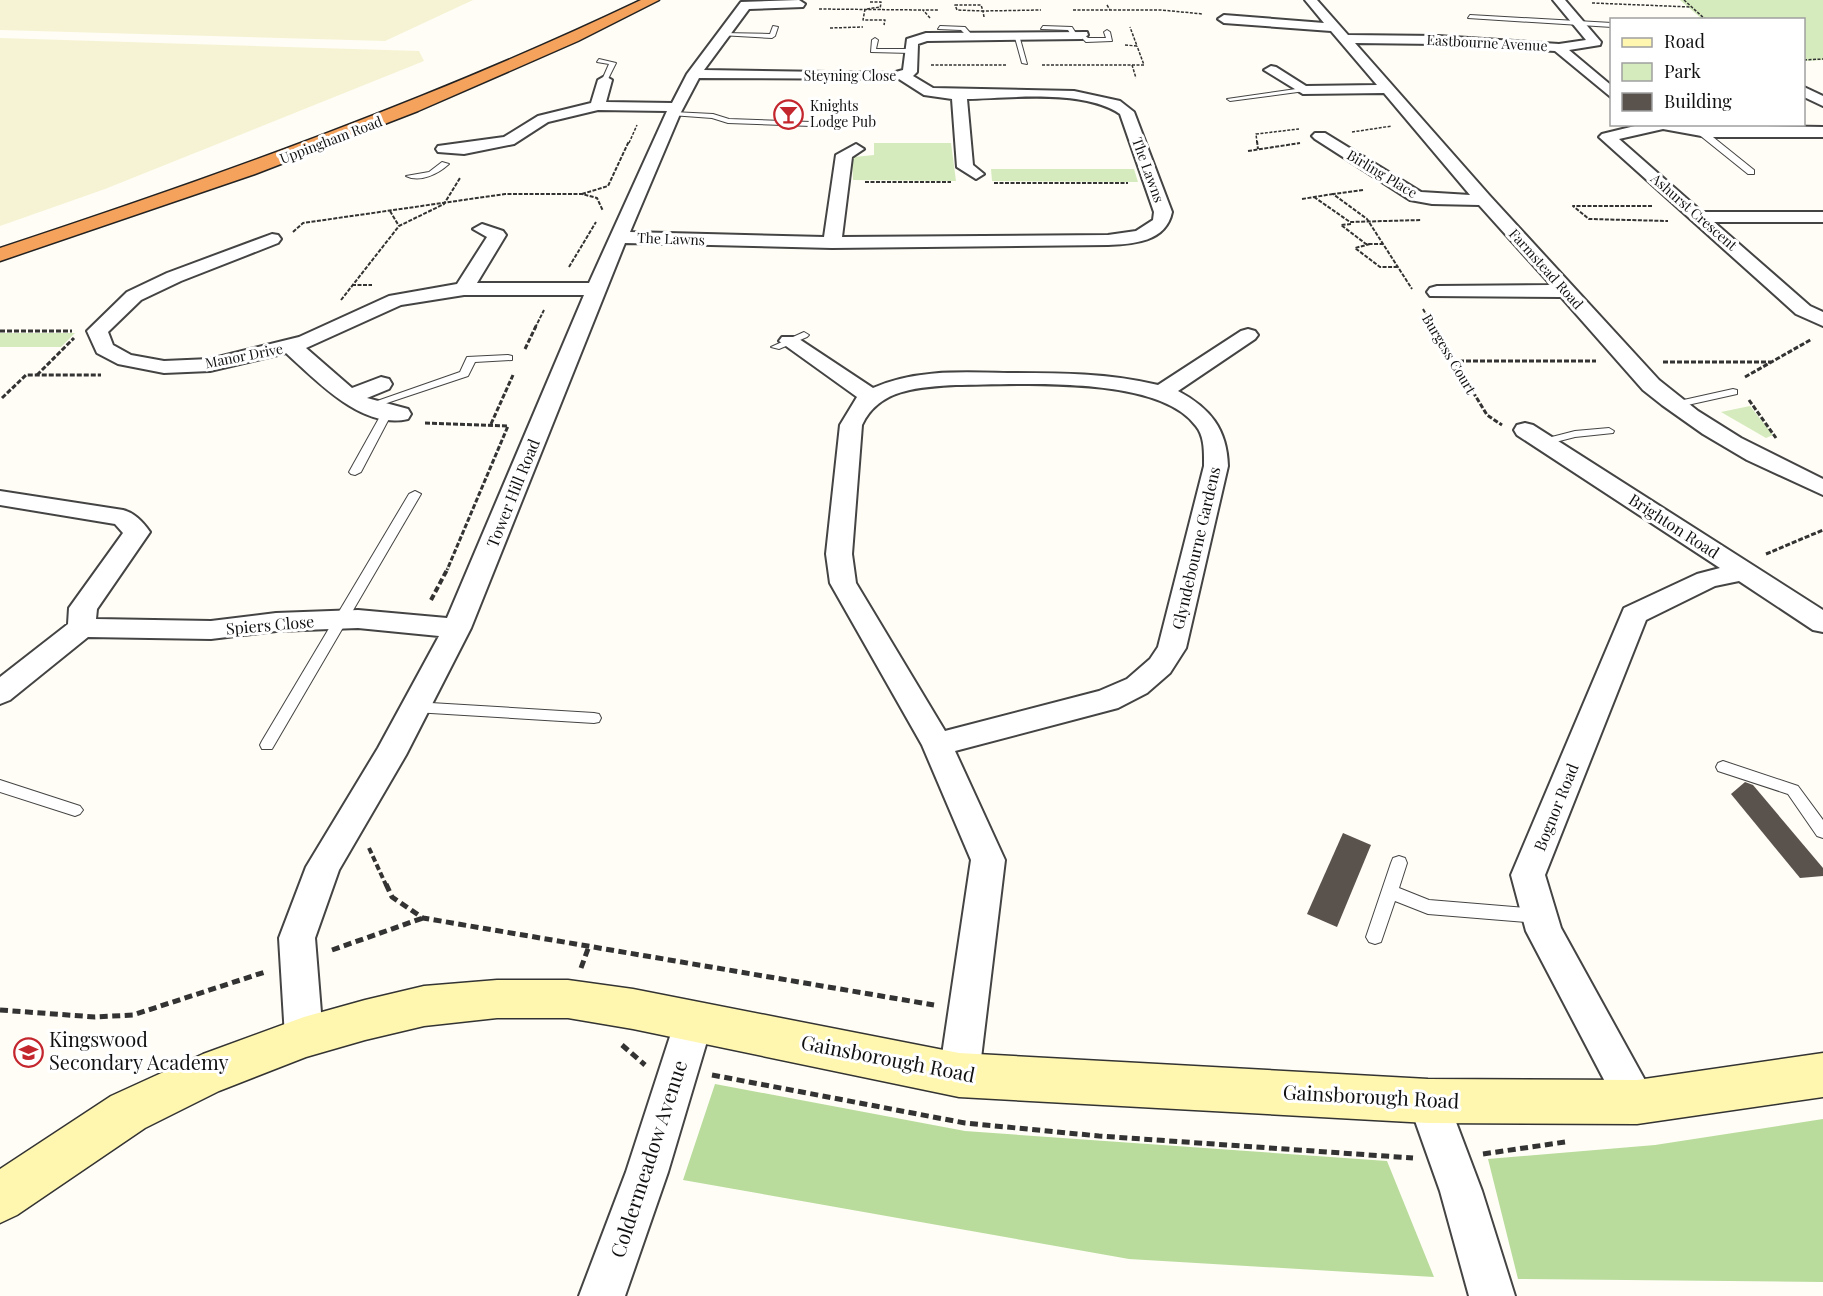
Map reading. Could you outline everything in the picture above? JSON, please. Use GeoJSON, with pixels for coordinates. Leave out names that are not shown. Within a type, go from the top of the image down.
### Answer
{"type":"FeatureCollection","features":[{"type":"Feature","properties":{"kind":"highway","name":"Uppingham Road"},"geometry":{"type":"LineString","coordinates":[[0,255],[200,189],[368,127],[569,42],[652,0]]}},
{"type":"Feature","properties":{"kind":"street","name":"Farmstead Road"},"geometry":{"type":"LineString","coordinates":[[1311,0],[1565,291],[1629,361],[1674,405],[1754,453],[1823,488]]}},
{"type":"Feature","properties":{"kind":"street"},"geometry":{"type":"LineString","coordinates":[[1559,48],[1595,42],[1561,1]]}},
{"type":"Feature","properties":{"kind":"street","name":"Tower Hill Road"},"geometry":{"type":"LineString","coordinates":[[304,1037],[297,938],[323,867],[390,755],[457,628],[596,289],[675,111],[694,74],[745,5],[789,9]]}},
{"type":"Feature","properties":{"kind":"street","name":"Eastbourne Avenue"},"geometry":{"type":"LineString","coordinates":[[1224,19],[1339,33],[1559,48],[1610,93]]}},
{"type":"Feature","properties":{"kind":"street","name":"Steyning Close"},"geometry":{"type":"LineString","coordinates":[[694,74],[902,75],[912,68],[912,42],[926,37],[1078,35]]}},
{"type":"Feature","properties":{"kind":"street"},"geometry":{"type":"LineString","coordinates":[[1271,70],[1303,90],[1389,89]]}},
{"type":"Feature","properties":{"kind":"street"},"geometry":{"type":"LineString","coordinates":[[902,75],[929,92],[959,95],[965,167],[976,174]]}},
{"type":"Feature","properties":{"kind":"street"},"geometry":{"type":"LineString","coordinates":[[598,106],[605,80]]}},
{"type":"Feature","properties":{"kind":"street"},"geometry":{"type":"LineString","coordinates":[[1805,92],[1823,102]]}},
{"type":"Feature","properties":{"kind":"street","name":"The Lawns"},"geometry":{"type":"LineString","coordinates":[[618,237],[832,243],[1108,240],[1146,234],[1159,226],[1163,220],[1163,212],[1127,112],[1121,106],[1088,97],[959,95]]}},
{"type":"Feature","properties":{"kind":"street"},"geometry":{"type":"LineString","coordinates":[[448,154],[509,141],[543,119],[598,106],[675,111]]}},
{"type":"Feature","properties":{"kind":"street","name":"Ashurst Crescent"},"geometry":{"type":"LineString","coordinates":[[1656,126],[1607,137],[1803,310],[1823,320]]}},
{"type":"Feature","properties":{"kind":"street"},"geometry":{"type":"LineString","coordinates":[[1667,126],[1700,131],[1823,132]]}},
{"type":"Feature","properties":{"kind":"street","name":"Birling Place"},"geometry":{"type":"LineString","coordinates":[[1325,135],[1396,185],[1416,196],[1432,199],[1484,200]]}},
{"type":"Feature","properties":{"kind":"street"},"geometry":{"type":"LineString","coordinates":[[509,141],[531,146]]}},
{"type":"Feature","properties":{"kind":"street"},"geometry":{"type":"LineString","coordinates":[[832,243],[844,156],[856,149]]}},
{"type":"Feature","properties":{"kind":"street"},"geometry":{"type":"LineString","coordinates":[[1697,215],[1823,217]]}},
{"type":"Feature","properties":{"kind":"street"},"geometry":{"type":"LineString","coordinates":[[464,289],[489,232],[516,231]]}},
{"type":"Feature","properties":{"kind":"street","name":"Manor Drive"},"geometry":{"type":"LineString","coordinates":[[272,239],[246,256],[174,277],[134,296],[97,332],[104,349],[125,360],[164,367],[210,365],[299,345],[396,300],[464,289],[596,289]]}},
{"type":"Feature","properties":{"kind":"street","name":"Burgess Court"},"geometry":{"type":"LineString","coordinates":[[1437,292],[1565,291]]}},
{"type":"Feature","properties":{"kind":"street"},"geometry":{"type":"LineString","coordinates":[[1162,392],[1248,334]]}},
{"type":"Feature","properties":{"kind":"street"},"geometry":{"type":"LineString","coordinates":[[789,341],[872,397],[859,410],[848,439],[839,554],[843,584],[937,744],[988,861],[959,1075]]}},
{"type":"Feature","properties":{"kind":"street"},"geometry":{"type":"LineString","coordinates":[[299,345],[358,402],[394,413]]}},
{"type":"Feature","properties":{"kind":"street","name":"Glyndebourne Gardens"},"geometry":{"type":"LineString","coordinates":[[872,397],[894,388],[943,379],[1108,381],[1162,392],[1199,414],[1215,437],[1216,466],[1172,648],[1160,666],[1137,686],[1107,700],[937,744]]}},
{"type":"Feature","properties":{"kind":"street"},"geometry":{"type":"LineString","coordinates":[[358,402],[381,384]]}},
{"type":"Feature","properties":{"kind":"street","name":"Brighton Road"},"geometry":{"type":"LineString","coordinates":[[1534,436],[1823,623]]}},
{"type":"Feature","properties":{"kind":"street"},"geometry":{"type":"LineString","coordinates":[[0,498],[123,518],[137,532],[84,608],[82,628],[0,693]]}},
{"type":"Feature","properties":{"kind":"street","name":"Bognor Road"},"geometry":{"type":"LineString","coordinates":[[1637,1102],[1544,931],[1528,875],[1634,614],[1706,580],[1739,569]]}},
{"type":"Feature","properties":{"kind":"street","name":"Spiers Close"},"geometry":{"type":"LineString","coordinates":[[82,628],[210,630],[276,622],[339,620],[457,628]]}},
{"type":"Feature","properties":{"kind":"street","name":"Gainsborough Road"},"geometry":{"type":"LineString","coordinates":[[0,1198],[128,1112],[203,1077],[304,1037],[424,1006],[498,999],[568,999],[694,1021],[959,1075],[1428,1101],[1637,1102],[1823,1076]]}},
{"type":"Feature","properties":{"kind":"street","name":"Coldermeadow Avenue"},"geometry":{"type":"LineString","coordinates":[[602,1296],[647,1172],[694,1021]]}},
{"type":"Feature","properties":{"kind":"street"},"geometry":{"type":"LineString","coordinates":[[1428,1101],[1461,1191],[1492,1296]]}},
{"type":"Feature","properties":{"kind":"lane"},"geometry":{"type":"LineString","coordinates":[[1470,17],[1610,25]]}},
{"type":"Feature","properties":{"kind":"lane"},"geometry":{"type":"LineString","coordinates":[[939,28],[963,28],[969,35]]}},
{"type":"Feature","properties":{"kind":"lane"},"geometry":{"type":"LineString","coordinates":[[1042,28],[1070,28],[1086,40],[1110,40],[1107,32]]}},
{"type":"Feature","properties":{"kind":"lane"},"geometry":{"type":"LineString","coordinates":[[1016,35],[1025,63]]}},
{"type":"Feature","properties":{"kind":"lane"},"geometry":{"type":"LineString","coordinates":[[874,40],[873,51],[911,51]]}},
{"type":"Feature","properties":{"kind":"lane"},"geometry":{"type":"LineString","coordinates":[[599,61],[613,63],[605,80]]}},
{"type":"Feature","properties":{"kind":"lane"},"geometry":{"type":"LineString","coordinates":[[1230,99],[1303,90]]}},
{"type":"Feature","properties":{"kind":"lane"},"geometry":{"type":"LineString","coordinates":[[675,111],[713,116],[728,121],[839,125]]}},
{"type":"Feature","properties":{"kind":"lane"},"geometry":{"type":"LineString","coordinates":[[1700,131],[1751,172]]}},
{"type":"Feature","properties":{"kind":"lane"},"geometry":{"type":"LineString","coordinates":[[410,176],[431,174],[448,154]]}},
{"type":"Feature","properties":{"kind":"lane"},"geometry":{"type":"LineString","coordinates":[[358,402],[464,374],[471,359],[508,358]]}},
{"type":"Feature","properties":{"kind":"lane"},"geometry":{"type":"LineString","coordinates":[[1674,405],[1738,388]]}},
{"type":"Feature","properties":{"kind":"lane"},"geometry":{"type":"LineString","coordinates":[[356,472],[394,413]]}},
{"type":"Feature","properties":{"kind":"lane"},"geometry":{"type":"LineString","coordinates":[[1534,436],[1609,431]]}},
{"type":"Feature","properties":{"kind":"lane"},"geometry":{"type":"LineString","coordinates":[[267,745],[415,494]]}},
{"type":"Feature","properties":{"kind":"lane"},"geometry":{"type":"LineString","coordinates":[[414,707],[594,718]]}},
{"type":"Feature","properties":{"kind":"lane"},"geometry":{"type":"LineString","coordinates":[[1723,767],[1793,790],[1823,832]]}},
{"type":"Feature","properties":{"kind":"lane"},"geometry":{"type":"LineString","coordinates":[[0,786],[75,810]]}},
{"type":"Feature","properties":{"kind":"lane"},"geometry":{"type":"LineString","coordinates":[[1375,937],[1399,864]]}},
{"type":"Feature","properties":{"kind":"lane"},"geometry":{"type":"LineString","coordinates":[[1390,892],[1428,907],[1540,916]]}},
{"type":"Feature","properties":{"kind":"path"},"geometry":{"type":"LineString","coordinates":[[1684,0],[1704,18]]}},
{"type":"Feature","properties":{"kind":"path"},"geometry":{"type":"LineString","coordinates":[[1561,1],[1691,7]]}},
{"type":"Feature","properties":{"kind":"path"},"geometry":{"type":"LineString","coordinates":[[870,2],[881,2],[880,8]]}},
{"type":"Feature","properties":{"kind":"path"},"geometry":{"type":"LineString","coordinates":[[1107,4],[1110,10]]}},
{"type":"Feature","properties":{"kind":"path"},"geometry":{"type":"LineString","coordinates":[[983,10],[981,5],[955,5],[957,10],[983,10],[1044,10]]}},
{"type":"Feature","properties":{"kind":"path"},"geometry":{"type":"LineString","coordinates":[[789,9],[780,8],[923,10]]}},
{"type":"Feature","properties":{"kind":"path"},"geometry":{"type":"LineString","coordinates":[[830,28],[864,27],[866,9]]}},
{"type":"Feature","properties":{"kind":"path"},"geometry":{"type":"LineString","coordinates":[[1065,10],[1161,10],[1212,14],[1224,19]]}},
{"type":"Feature","properties":{"kind":"path"},"geometry":{"type":"LineString","coordinates":[[863,20],[885,20],[884,27]]}},
{"type":"Feature","properties":{"kind":"path"},"geometry":{"type":"LineString","coordinates":[[1805,60],[1823,59]]}},
{"type":"Feature","properties":{"kind":"path"},"geometry":{"type":"LineString","coordinates":[[1132,65],[1136,78]]}},
{"type":"Feature","properties":{"kind":"path"},"geometry":{"type":"LineString","coordinates":[[1258,149],[1256,134],[1315,127],[1325,135],[1420,124]]}},
{"type":"Feature","properties":{"kind":"path"},"geometry":{"type":"LineString","coordinates":[[1248,151],[1306,142],[1287,130]]}},
{"type":"Feature","properties":{"kind":"path"},"geometry":{"type":"LineString","coordinates":[[299,345],[399,226],[445,202],[464,171],[448,154]]}},
{"type":"Feature","properties":{"kind":"path"},"geometry":{"type":"LineString","coordinates":[[1302,199],[1396,185]]}},
{"type":"Feature","properties":{"kind":"path"},"geometry":{"type":"LineString","coordinates":[[272,239],[290,235],[303,223],[505,194],[582,194],[597,198],[604,207],[603,213]]}},
{"type":"Feature","properties":{"kind":"path"},"geometry":{"type":"LineString","coordinates":[[1333,195],[1367,219],[1413,291]]}},
{"type":"Feature","properties":{"kind":"path"},"geometry":{"type":"LineString","coordinates":[[1314,197],[1350,222],[1367,219],[1424,220]]}},
{"type":"Feature","properties":{"kind":"path"},"geometry":{"type":"LineString","coordinates":[[1574,206],[1697,215],[1589,219],[1574,206]]}},
{"type":"Feature","properties":{"kind":"path"},"geometry":{"type":"LineString","coordinates":[[389,211],[399,226]]}},
{"type":"Feature","properties":{"kind":"path"},"geometry":{"type":"LineString","coordinates":[[554,290],[597,222]]}},
{"type":"Feature","properties":{"kind":"path"},"geometry":{"type":"LineString","coordinates":[[1350,222],[1352,224],[1341,225],[1366,244],[1383,244]]}},
{"type":"Feature","properties":{"kind":"path"},"geometry":{"type":"LineString","coordinates":[[1370,244],[1355,248],[1380,267],[1397,267]]}},
{"type":"Feature","properties":{"kind":"path","name":"Burgess Court"},"geometry":{"type":"LineString","coordinates":[[1419,301],[1452,361],[1487,416]]}},
{"type":"Feature","properties":{"kind":"path"},"geometry":{"type":"LineString","coordinates":[[0,331],[81,332],[36,375]]}},
{"type":"Feature","properties":{"kind":"path"},"geometry":{"type":"LineString","coordinates":[[1754,453],[1778,440],[1738,388],[1814,338]]}},
{"type":"Feature","properties":{"kind":"path"},"geometry":{"type":"LineString","coordinates":[[2,398],[26,375],[102,375]]}},
{"type":"Feature","properties":{"kind":"path"},"geometry":{"type":"LineString","coordinates":[[394,413],[396,423],[508,426],[437,593],[427,605],[416,611],[409,624]]}},
{"type":"Feature","properties":{"kind":"path"},"geometry":{"type":"LineString","coordinates":[[1739,569],[1823,530]]}},
{"type":"Feature","properties":{"kind":"path"},"geometry":{"type":"LineString","coordinates":[[365,841],[392,897],[423,918],[968,1011]]}},
{"type":"Feature","properties":{"kind":"path"},"geometry":{"type":"LineString","coordinates":[[325,953],[423,918]]}},
{"type":"Feature","properties":{"kind":"path"},"geometry":{"type":"LineString","coordinates":[[0,1010],[95,1017],[133,1015],[266,972]]}},
{"type":"Feature","properties":{"kind":"path"},"geometry":{"type":"LineString","coordinates":[[706,1074],[965,1123],[1099,1136],[1409,1158]]}},
{"type":"Feature","properties":{"kind":"shaded area"},"geometry":{"type":"Polygon","coordinates":[[[0,0],[473,0],[385,41],[0,30],[0,0]]]}},
{"type":"Feature","properties":{"kind":"shaded area"},"geometry":{"type":"Polygon","coordinates":[[[0,38],[419,51],[424,61],[105,189],[0,226],[0,38]]]}},
{"type":"Feature","properties":{"kind":"green space"},"geometry":{"type":"Polygon","coordinates":[[[1680,0],[1823,0],[1823,60],[1805,61],[1805,18],[1701,18],[1680,0]]]}},
{"type":"Feature","properties":{"kind":"green space"},"geometry":{"type":"Polygon","coordinates":[[[874,143],[951,143],[956,181],[853,180],[852,160],[854,157],[874,155],[874,143]]]}},
{"type":"Feature","properties":{"kind":"green space"},"geometry":{"type":"Polygon","coordinates":[[[991,169],[1134,169],[1138,182],[992,181],[991,169]]]}},
{"type":"Feature","properties":{"kind":"green space"},"geometry":{"type":"Polygon","coordinates":[[[0,333],[75,333],[61,347],[0,347],[0,333]]]}},
{"type":"Feature","properties":{"kind":"green space"},"geometry":{"type":"Polygon","coordinates":[[[1750,406],[1773,435],[1766,438],[1721,412],[1750,406]]]}},
{"type":"Feature","properties":{"kind":"green space"},"geometry":{"type":"Polygon","coordinates":[[[715,1084],[965,1131],[1387,1161],[1434,1277],[1129,1259],[683,1180],[715,1084]]]}},
{"type":"Feature","properties":{"kind":"green space"},"geometry":{"type":"Polygon","coordinates":[[[1823,1119],[1823,1282],[1518,1279],[1488,1159],[1655,1145],[1823,1119]]]}},
{"type":"Feature","properties":{"kind":"building"},"geometry":{"type":"Polygon","coordinates":[[[1745,782],[1753,785],[1823,868],[1823,876],[1800,878],[1731,794],[1745,782]]]}},
{"type":"Feature","properties":{"kind":"building"},"geometry":{"type":"Polygon","coordinates":[[[1343,833],[1371,845],[1337,927],[1307,914],[1343,833]]]}},
{"type":"Feature","properties":{"kind":"place","name":"Knights Lodge Pub"},"geometry":{"type":"Point","coordinates":[789,114]}},
{"type":"Feature","properties":{"kind":"place","name":"Kingswood Secondary Academy"},"geometry":{"type":"Point","coordinates":[28,1052]}}]}
